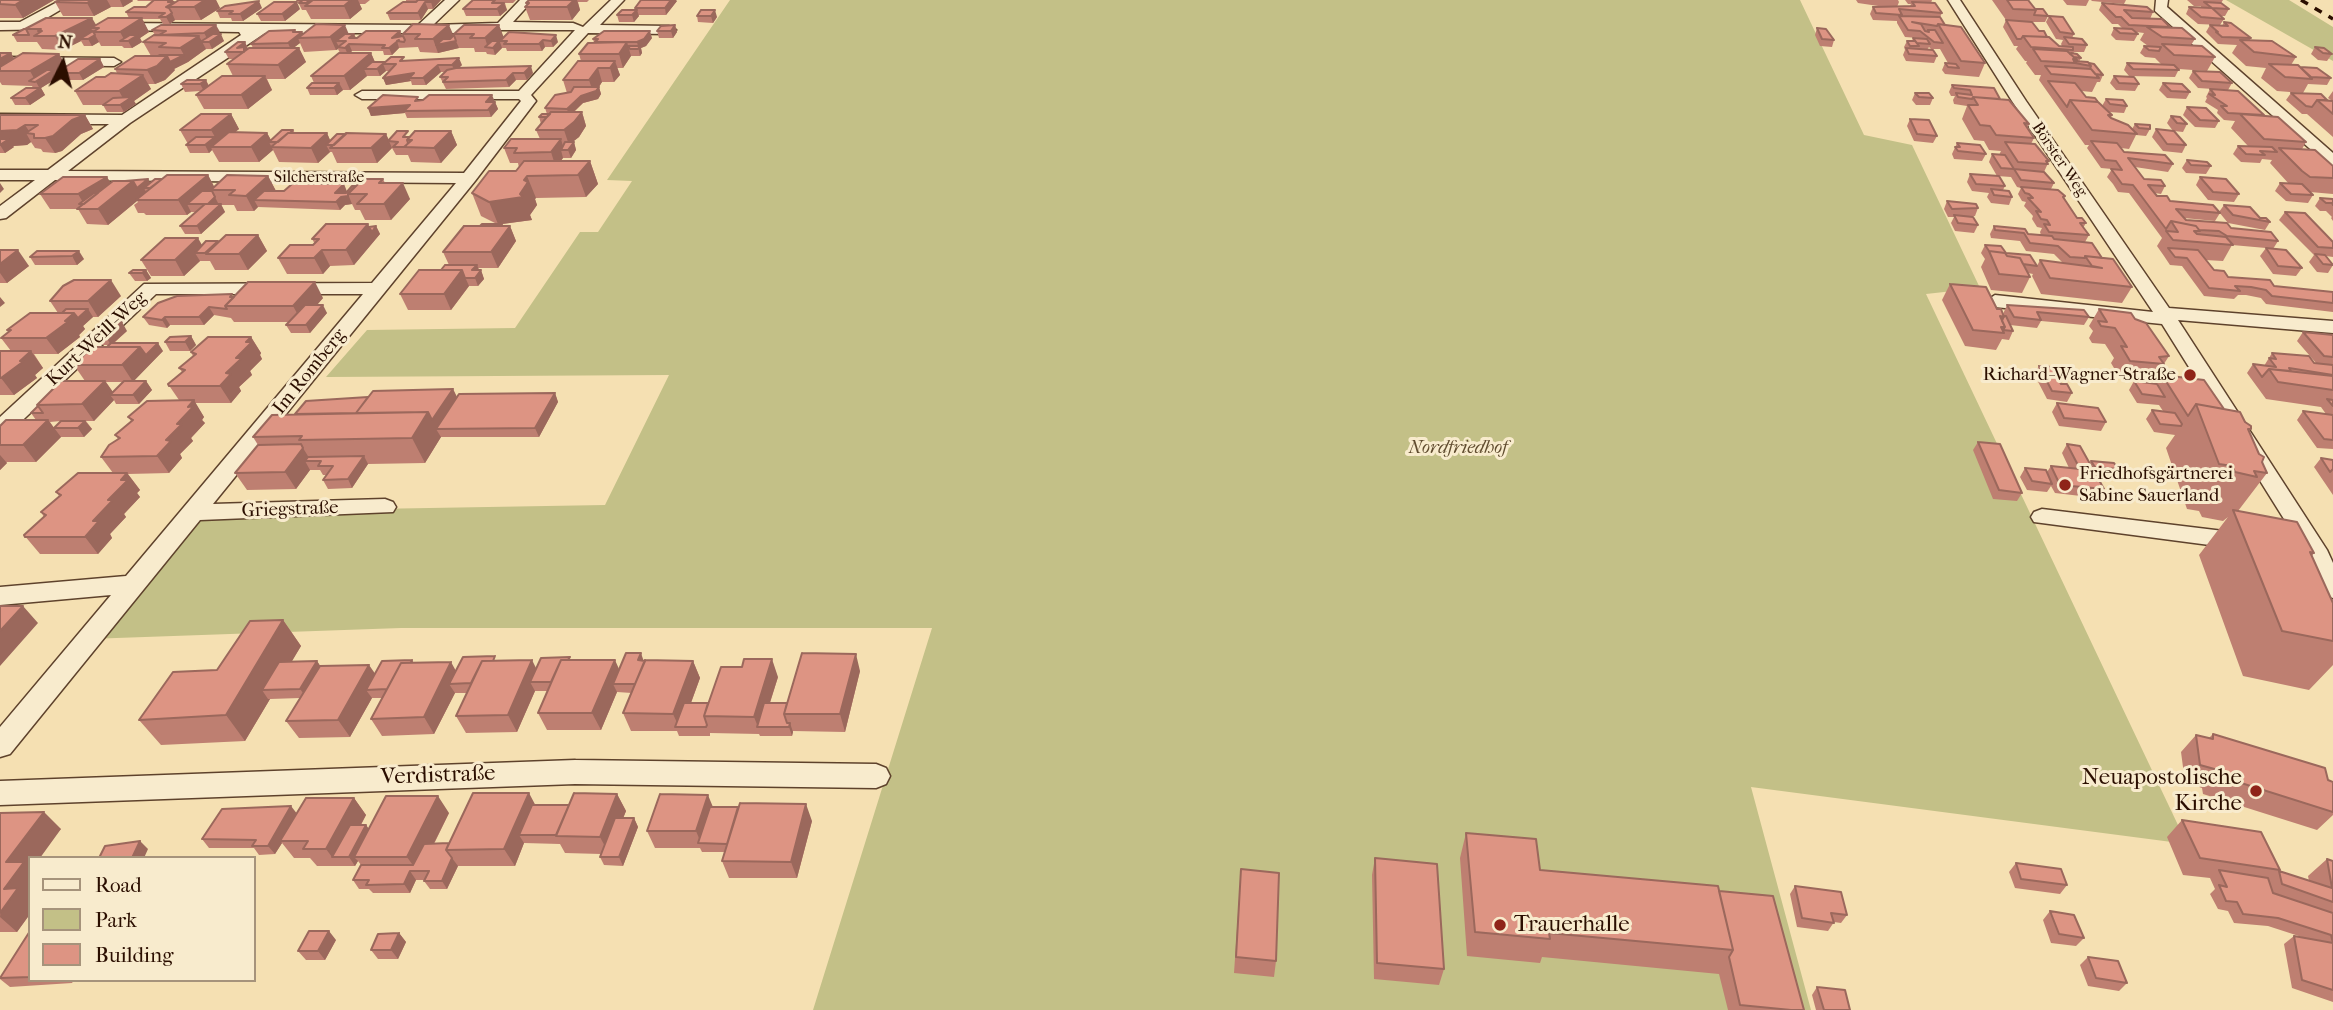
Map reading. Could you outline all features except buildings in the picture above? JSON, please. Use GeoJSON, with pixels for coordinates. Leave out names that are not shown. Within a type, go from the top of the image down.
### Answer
{"type":"FeatureCollection","features":[{"type":"Feature","properties":{"kind":"street"},"geometry":{"type":"LineString","coordinates":[[0,38],[71,0]]}},
{"type":"Feature","properties":{"kind":"street"},"geometry":{"type":"LineString","coordinates":[[421,29],[453,0]]}},
{"type":"Feature","properties":{"kind":"street"},"geometry":{"type":"LineString","coordinates":[[502,26],[527,0]]}},
{"type":"Feature","properties":{"kind":"street","name":"Im Romberg"},"geometry":{"type":"LineString","coordinates":[[0,746],[469,178],[529,101],[523,95],[584,28],[618,0]]}},
{"type":"Feature","properties":{"kind":"street","name":"Börster Weg"},"geometry":{"type":"LineString","coordinates":[[1954,0],[2019,102],[2165,316],[2315,550],[2333,589]]}},
{"type":"Feature","properties":{"kind":"street"},"geometry":{"type":"LineString","coordinates":[[2162,0],[2160,8],[2333,161]]}},
{"type":"Feature","properties":{"kind":"street"},"geometry":{"type":"LineString","coordinates":[[0,26],[77,26]]}},
{"type":"Feature","properties":{"kind":"street"},"geometry":{"type":"LineString","coordinates":[[104,26],[257,30],[487,29],[502,26],[669,30]]}},
{"type":"Feature","properties":{"kind":"street"},"geometry":{"type":"LineString","coordinates":[[0,214],[125,120],[257,30]]}},
{"type":"Feature","properties":{"kind":"street"},"geometry":{"type":"LineString","coordinates":[[0,61],[114,62]]}},
{"type":"Feature","properties":{"kind":"street"},"geometry":{"type":"LineString","coordinates":[[362,95],[523,95]]}},
{"type":"Feature","properties":{"kind":"street"},"geometry":{"type":"LineString","coordinates":[[0,112],[125,120]]}},
{"type":"Feature","properties":{"kind":"street","name":"Silcherstraße"},"geometry":{"type":"LineString","coordinates":[[0,176],[469,178]]}},
{"type":"Feature","properties":{"kind":"street","name":"Kurt-Weill-Weg"},"geometry":{"type":"LineString","coordinates":[[0,429],[151,288],[378,289]]}},
{"type":"Feature","properties":{"kind":"street"},"geometry":{"type":"LineString","coordinates":[[1996,302],[2333,327]]}},
{"type":"Feature","properties":{"kind":"street","name":"Griegstraße"},"geometry":{"type":"LineString","coordinates":[[195,512],[385,507]]}},
{"type":"Feature","properties":{"kind":"street"},"geometry":{"type":"LineString","coordinates":[[2042,517],[2261,543]]}},
{"type":"Feature","properties":{"kind":"street"},"geometry":{"type":"LineString","coordinates":[[2288,547],[2315,550]]}},
{"type":"Feature","properties":{"kind":"street"},"geometry":{"type":"LineString","coordinates":[[0,596],[133,584]]}},
{"type":"Feature","properties":{"kind":"street","name":"Verdistraße"},"geometry":{"type":"LineString","coordinates":[[0,793],[575,772],[876,776]]}},
{"type":"Feature","properties":{"kind":"green space","name":"Nordfriedhof"},"geometry":{"type":"Polygon","coordinates":[[[730,0],[1800,0],[1864,135],[1912,145],[1980,288],[1926,294],[2187,844],[1751,787],[1811,1010],[813,1010],[932,628],[401,628],[88,639],[195,512],[605,505],[669,375],[326,377],[367,330],[515,328],[580,232],[598,232],[632,181],[607,180],[730,0]]]}},
{"type":"Feature","properties":{"kind":"green space"},"geometry":{"type":"Polygon","coordinates":[[[2226,0],[2289,0],[2333,27],[2333,61],[2226,0]]]}},
{"type":"Feature","properties":{"kind":"railway"},"geometry":{"type":"LineString","coordinates":[[2301,0],[2333,19]]}},
{"type":"Feature","properties":{"kind":"place","name":"Richard-Wagner-Straße"},"geometry":{"type":"Point","coordinates":[2190,375]}},
{"type":"Feature","properties":{"kind":"place","name":"Friedhofsgärtnerei Sabine Sauerland"},"geometry":{"type":"Point","coordinates":[2065,485]}},
{"type":"Feature","properties":{"kind":"place","name":"Neuapostolische Kirche"},"geometry":{"type":"Point","coordinates":[2256,791]}},
{"type":"Feature","properties":{"kind":"place","name":"Trauerhalle"},"geometry":{"type":"Point","coordinates":[1500,925]}}]}
